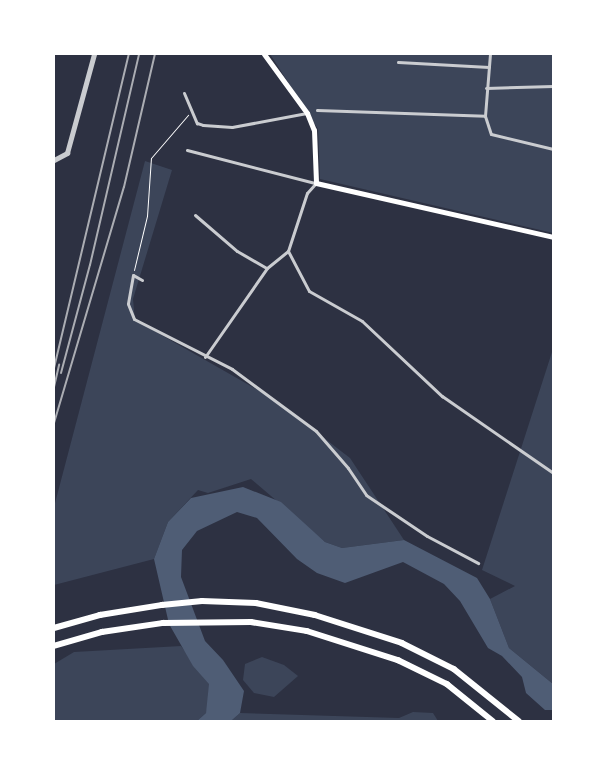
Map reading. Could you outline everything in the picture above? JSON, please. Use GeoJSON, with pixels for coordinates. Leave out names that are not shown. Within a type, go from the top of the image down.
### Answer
{"type":"FeatureCollection","features":[{"type":"Feature","properties":{"kind":"main road"},"geometry":{"type":"LineString","coordinates":[[264,54],[307,113],[316,139],[316,183],[553,237]]}},
{"type":"Feature","properties":{"kind":"main road"},"geometry":{"type":"LineString","coordinates":[[54,628],[100,615],[202,601],[256,603],[316,615],[402,643],[454,669],[519,721]]}},
{"type":"Feature","properties":{"kind":"main road"},"geometry":{"type":"LineString","coordinates":[[54,646],[102,632],[162,623],[252,622],[307,631],[398,660],[447,684],[493,721]]}},
{"type":"Feature","properties":{"kind":"street"},"geometry":{"type":"LineString","coordinates":[[54,160],[67,153],[94,54]]}},
{"type":"Feature","properties":{"kind":"street"},"geometry":{"type":"LineString","coordinates":[[490,54],[485,116],[491,134],[553,148]]}},
{"type":"Feature","properties":{"kind":"street"},"geometry":{"type":"LineString","coordinates":[[398,62],[489,67]]}},
{"type":"Feature","properties":{"kind":"street"},"geometry":{"type":"LineString","coordinates":[[486,88],[553,86]]}},
{"type":"Feature","properties":{"kind":"street"},"geometry":{"type":"LineString","coordinates":[[184,93],[197,123],[214,127],[307,113]]}},
{"type":"Feature","properties":{"kind":"street"},"geometry":{"type":"LineString","coordinates":[[317,110],[485,116]]}},
{"type":"Feature","properties":{"kind":"street"},"geometry":{"type":"LineString","coordinates":[[187,150],[316,183],[307,193],[288,250],[266,268],[205,356]]}},
{"type":"Feature","properties":{"kind":"street"},"geometry":{"type":"LineString","coordinates":[[195,216],[237,251],[266,268]]}},
{"type":"Feature","properties":{"kind":"street"},"geometry":{"type":"LineString","coordinates":[[288,250],[309,291],[362,321],[442,396],[553,473]]}},
{"type":"Feature","properties":{"kind":"street"},"geometry":{"type":"LineString","coordinates":[[142,280],[133,275],[128,304],[134,319],[232,370],[316,431],[348,468],[366,495],[427,536],[478,563]]}},
{"type":"Feature","properties":{"kind":"path"},"geometry":{"type":"LineString","coordinates":[[133,275],[147,216],[151,158],[191,110]]}},
{"type":"Feature","properties":{"kind":"shaded area"},"geometry":{"type":"Polygon","coordinates":[[[270,54],[553,54],[553,233],[320,179],[318,129],[270,54]]]}},
{"type":"Feature","properties":{"kind":"shaded area"},"geometry":{"type":"Polygon","coordinates":[[[145,161],[172,170],[133,299],[135,320],[272,398],[350,458],[404,540],[342,548],[325,542],[251,479],[208,493],[198,490],[168,522],[154,559],[54,585],[54,507],[145,161]]]}},
{"type":"Feature","properties":{"kind":"shaded area"},"geometry":{"type":"Polygon","coordinates":[[[552,352],[553,684],[509,648],[490,599],[515,586],[482,570],[552,352]]]}},
{"type":"Feature","properties":{"kind":"shaded area"},"geometry":{"type":"Polygon","coordinates":[[[243,487],[281,502],[325,542],[342,548],[404,540],[477,578],[490,599],[509,648],[553,684],[553,710],[545,710],[526,693],[522,677],[502,656],[488,648],[460,601],[444,584],[403,562],[345,583],[317,573],[297,559],[257,518],[237,512],[197,531],[182,550],[181,577],[205,641],[223,660],[244,691],[240,713],[231,721],[197,721],[206,713],[209,684],[193,666],[169,624],[154,559],[168,522],[191,498],[243,487]]]}},
{"type":"Feature","properties":{"kind":"shaded area"},"geometry":{"type":"Polygon","coordinates":[[[181,646],[213,688],[206,713],[197,721],[54,721],[54,664],[74,652],[181,646]]]}},
{"type":"Feature","properties":{"kind":"shaded area"},"geometry":{"type":"Polygon","coordinates":[[[262,657],[284,665],[298,676],[274,697],[254,693],[243,680],[245,664],[262,657]]]}},
{"type":"Feature","properties":{"kind":"shaded area"},"geometry":{"type":"Polygon","coordinates":[[[413,712],[433,713],[438,721],[231,721],[240,713],[399,718],[413,712]]]}},
{"type":"Feature","properties":{"kind":"railway"},"geometry":{"type":"LineString","coordinates":[[54,368],[129,54]]}},
{"type":"Feature","properties":{"kind":"railway"},"geometry":{"type":"LineString","coordinates":[[61,373],[90,265],[139,54]]}},
{"type":"Feature","properties":{"kind":"railway"},"geometry":{"type":"LineString","coordinates":[[54,423],[124,187],[155,54]]}},
{"type":"Feature","properties":{"kind":"railway"},"geometry":{"type":"LineString","coordinates":[[54,387],[59,365]]}}]}
